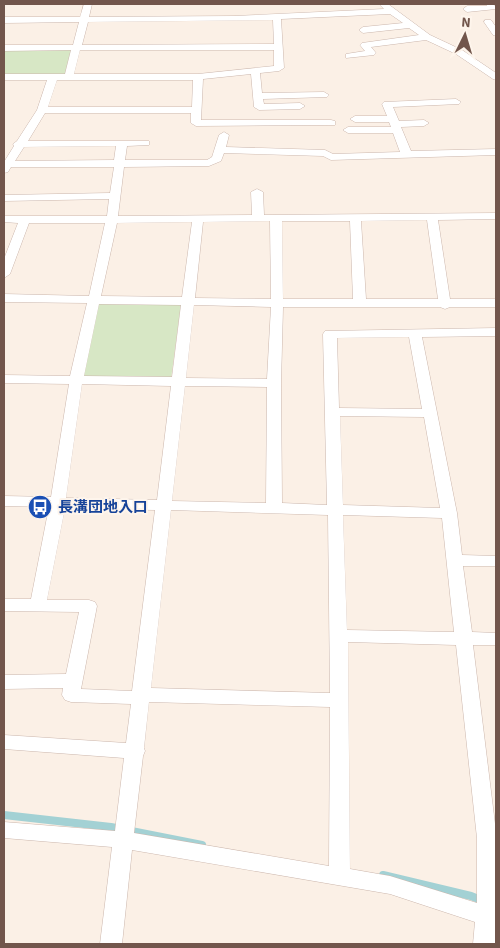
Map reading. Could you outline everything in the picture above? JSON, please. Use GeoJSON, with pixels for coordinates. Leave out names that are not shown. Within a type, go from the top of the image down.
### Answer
{"type":"FeatureCollection","features":[{"type":"Feature","properties":{"kind":"street"},"geometry":{"type":"LineString","coordinates":[[69,76],[88,4]]}},
{"type":"Feature","properties":{"kind":"street"},"geometry":{"type":"LineString","coordinates":[[294,4],[297,16]]}},
{"type":"Feature","properties":{"kind":"street"},"geometry":{"type":"LineString","coordinates":[[466,9],[492,8],[490,4]]}},
{"type":"Feature","properties":{"kind":"street"},"geometry":{"type":"LineString","coordinates":[[4,20],[277,17],[387,7],[427,37],[459,52],[496,77]]}},
{"type":"Feature","properties":{"kind":"street"},"geometry":{"type":"LineString","coordinates":[[4,77],[198,77],[280,68],[277,17]]}},
{"type":"Feature","properties":{"kind":"street"},"geometry":{"type":"LineString","coordinates":[[488,22],[496,32]]}},
{"type":"Feature","properties":{"kind":"street"},"geometry":{"type":"LineString","coordinates":[[363,30],[410,24]]}},
{"type":"Feature","properties":{"kind":"street"},"geometry":{"type":"LineString","coordinates":[[349,56],[371,54],[365,45],[427,37]]}},
{"type":"Feature","properties":{"kind":"street"},"geometry":{"type":"LineString","coordinates":[[4,48],[279,47]]}},
{"type":"Feature","properties":{"kind":"street"},"geometry":{"type":"LineString","coordinates":[[255,71],[259,107],[300,106]]}},
{"type":"Feature","properties":{"kind":"street"},"geometry":{"type":"LineString","coordinates":[[5,167],[18,144],[42,110],[53,76]]}},
{"type":"Feature","properties":{"kind":"street"},"geometry":{"type":"LineString","coordinates":[[198,77],[196,123],[331,123]]}},
{"type":"Feature","properties":{"kind":"street"},"geometry":{"type":"LineString","coordinates":[[258,96],[324,95]]}},
{"type":"Feature","properties":{"kind":"street"},"geometry":{"type":"LineString","coordinates":[[407,155],[387,104],[456,102]]}},
{"type":"Feature","properties":{"kind":"street"},"geometry":{"type":"LineString","coordinates":[[42,110],[196,110]]}},
{"type":"Feature","properties":{"kind":"street"},"geometry":{"type":"LineString","coordinates":[[355,119],[395,124]]}},
{"type":"Feature","properties":{"kind":"street"},"geometry":{"type":"LineString","coordinates":[[348,130],[395,124],[424,123]]}},
{"type":"Feature","properties":{"kind":"street"},"geometry":{"type":"LineString","coordinates":[[5,167],[120,163],[209,163],[217,159],[224,135]]}},
{"type":"Feature","properties":{"kind":"street"},"geometry":{"type":"LineString","coordinates":[[38,605],[58,502],[76,380],[112,219],[122,143]]}},
{"type":"Feature","properties":{"kind":"street"},"geometry":{"type":"LineString","coordinates":[[18,144],[145,143]]}},
{"type":"Feature","properties":{"kind":"street"},"geometry":{"type":"LineString","coordinates":[[220,150],[271,147],[325,154],[331,157],[496,152]]}},
{"type":"Feature","properties":{"kind":"street"},"geometry":{"type":"LineString","coordinates":[[257,192],[258,217]]}},
{"type":"Feature","properties":{"kind":"street"},"geometry":{"type":"LineString","coordinates":[[4,198],[115,196]]}},
{"type":"Feature","properties":{"kind":"street"},"geometry":{"type":"LineString","coordinates":[[355,216],[360,304]]}},
{"type":"Feature","properties":{"kind":"street"},"geometry":{"type":"LineString","coordinates":[[432,216],[445,305]]}},
{"type":"Feature","properties":{"kind":"street"},"geometry":{"type":"LineString","coordinates":[[4,218],[25,220],[496,216]]}},
{"type":"Feature","properties":{"kind":"street"},"geometry":{"type":"LineString","coordinates":[[274,507],[274,383],[277,303],[276,217]]}},
{"type":"Feature","properties":{"kind":"street"},"geometry":{"type":"LineString","coordinates":[[112,944],[198,218]]}},
{"type":"Feature","properties":{"kind":"street"},"geometry":{"type":"LineString","coordinates":[[5,268],[25,220]]}},
{"type":"Feature","properties":{"kind":"street"},"geometry":{"type":"LineString","coordinates":[[4,298],[93,301],[445,305],[496,303]]}},
{"type":"Feature","properties":{"kind":"street"},"geometry":{"type":"LineString","coordinates":[[341,872],[339,636],[330,334],[496,332]]}},
{"type":"Feature","properties":{"kind":"street"},"geometry":{"type":"LineString","coordinates":[[415,333],[450,513],[462,639],[492,838],[488,891],[489,916],[484,944]]}},
{"type":"Feature","properties":{"kind":"street"},"geometry":{"type":"LineString","coordinates":[[4,380],[274,383]]}},
{"type":"Feature","properties":{"kind":"street"},"geometry":{"type":"LineString","coordinates":[[332,412],[431,413]]}},
{"type":"Feature","properties":{"kind":"street"},"geometry":{"type":"LineString","coordinates":[[4,501],[450,513]]}},
{"type":"Feature","properties":{"kind":"street"},"geometry":{"type":"LineString","coordinates":[[454,560],[496,561]]}},
{"type":"Feature","properties":{"kind":"street"},"geometry":{"type":"LineString","coordinates":[[4,605],[89,606],[71,695],[339,700]]}},
{"type":"Feature","properties":{"kind":"street"},"geometry":{"type":"LineString","coordinates":[[339,636],[496,639]]}},
{"type":"Feature","properties":{"kind":"street"},"geometry":{"type":"LineString","coordinates":[[4,682],[74,681]]}},
{"type":"Feature","properties":{"kind":"street"},"geometry":{"type":"LineString","coordinates":[[4,742],[136,751]]}},
{"type":"Feature","properties":{"kind":"street"},"geometry":{"type":"LineString","coordinates":[[4,830],[125,840],[341,872],[390,885],[489,916]]}},
{"type":"Feature","properties":{"kind":"green space"},"geometry":{"type":"Polygon","coordinates":[[[4,49],[73,49],[66,75],[4,76],[4,49]]]}},
{"type":"Feature","properties":{"kind":"green space"},"geometry":{"type":"Polygon","coordinates":[[[95,302],[181,305],[171,379],[80,377],[95,302]]]}},
{"type":"Feature","properties":{"kind":"waterway"},"geometry":{"type":"LineString","coordinates":[[4,815],[111,827],[202,845]]}},
{"type":"Feature","properties":{"kind":"waterway"},"geometry":{"type":"LineString","coordinates":[[383,875],[471,896],[496,906]]}},
{"type":"Feature","properties":{"kind":"place","name":"長溝団地入口"},"geometry":{"type":"Point","coordinates":[40,507]}}]}
